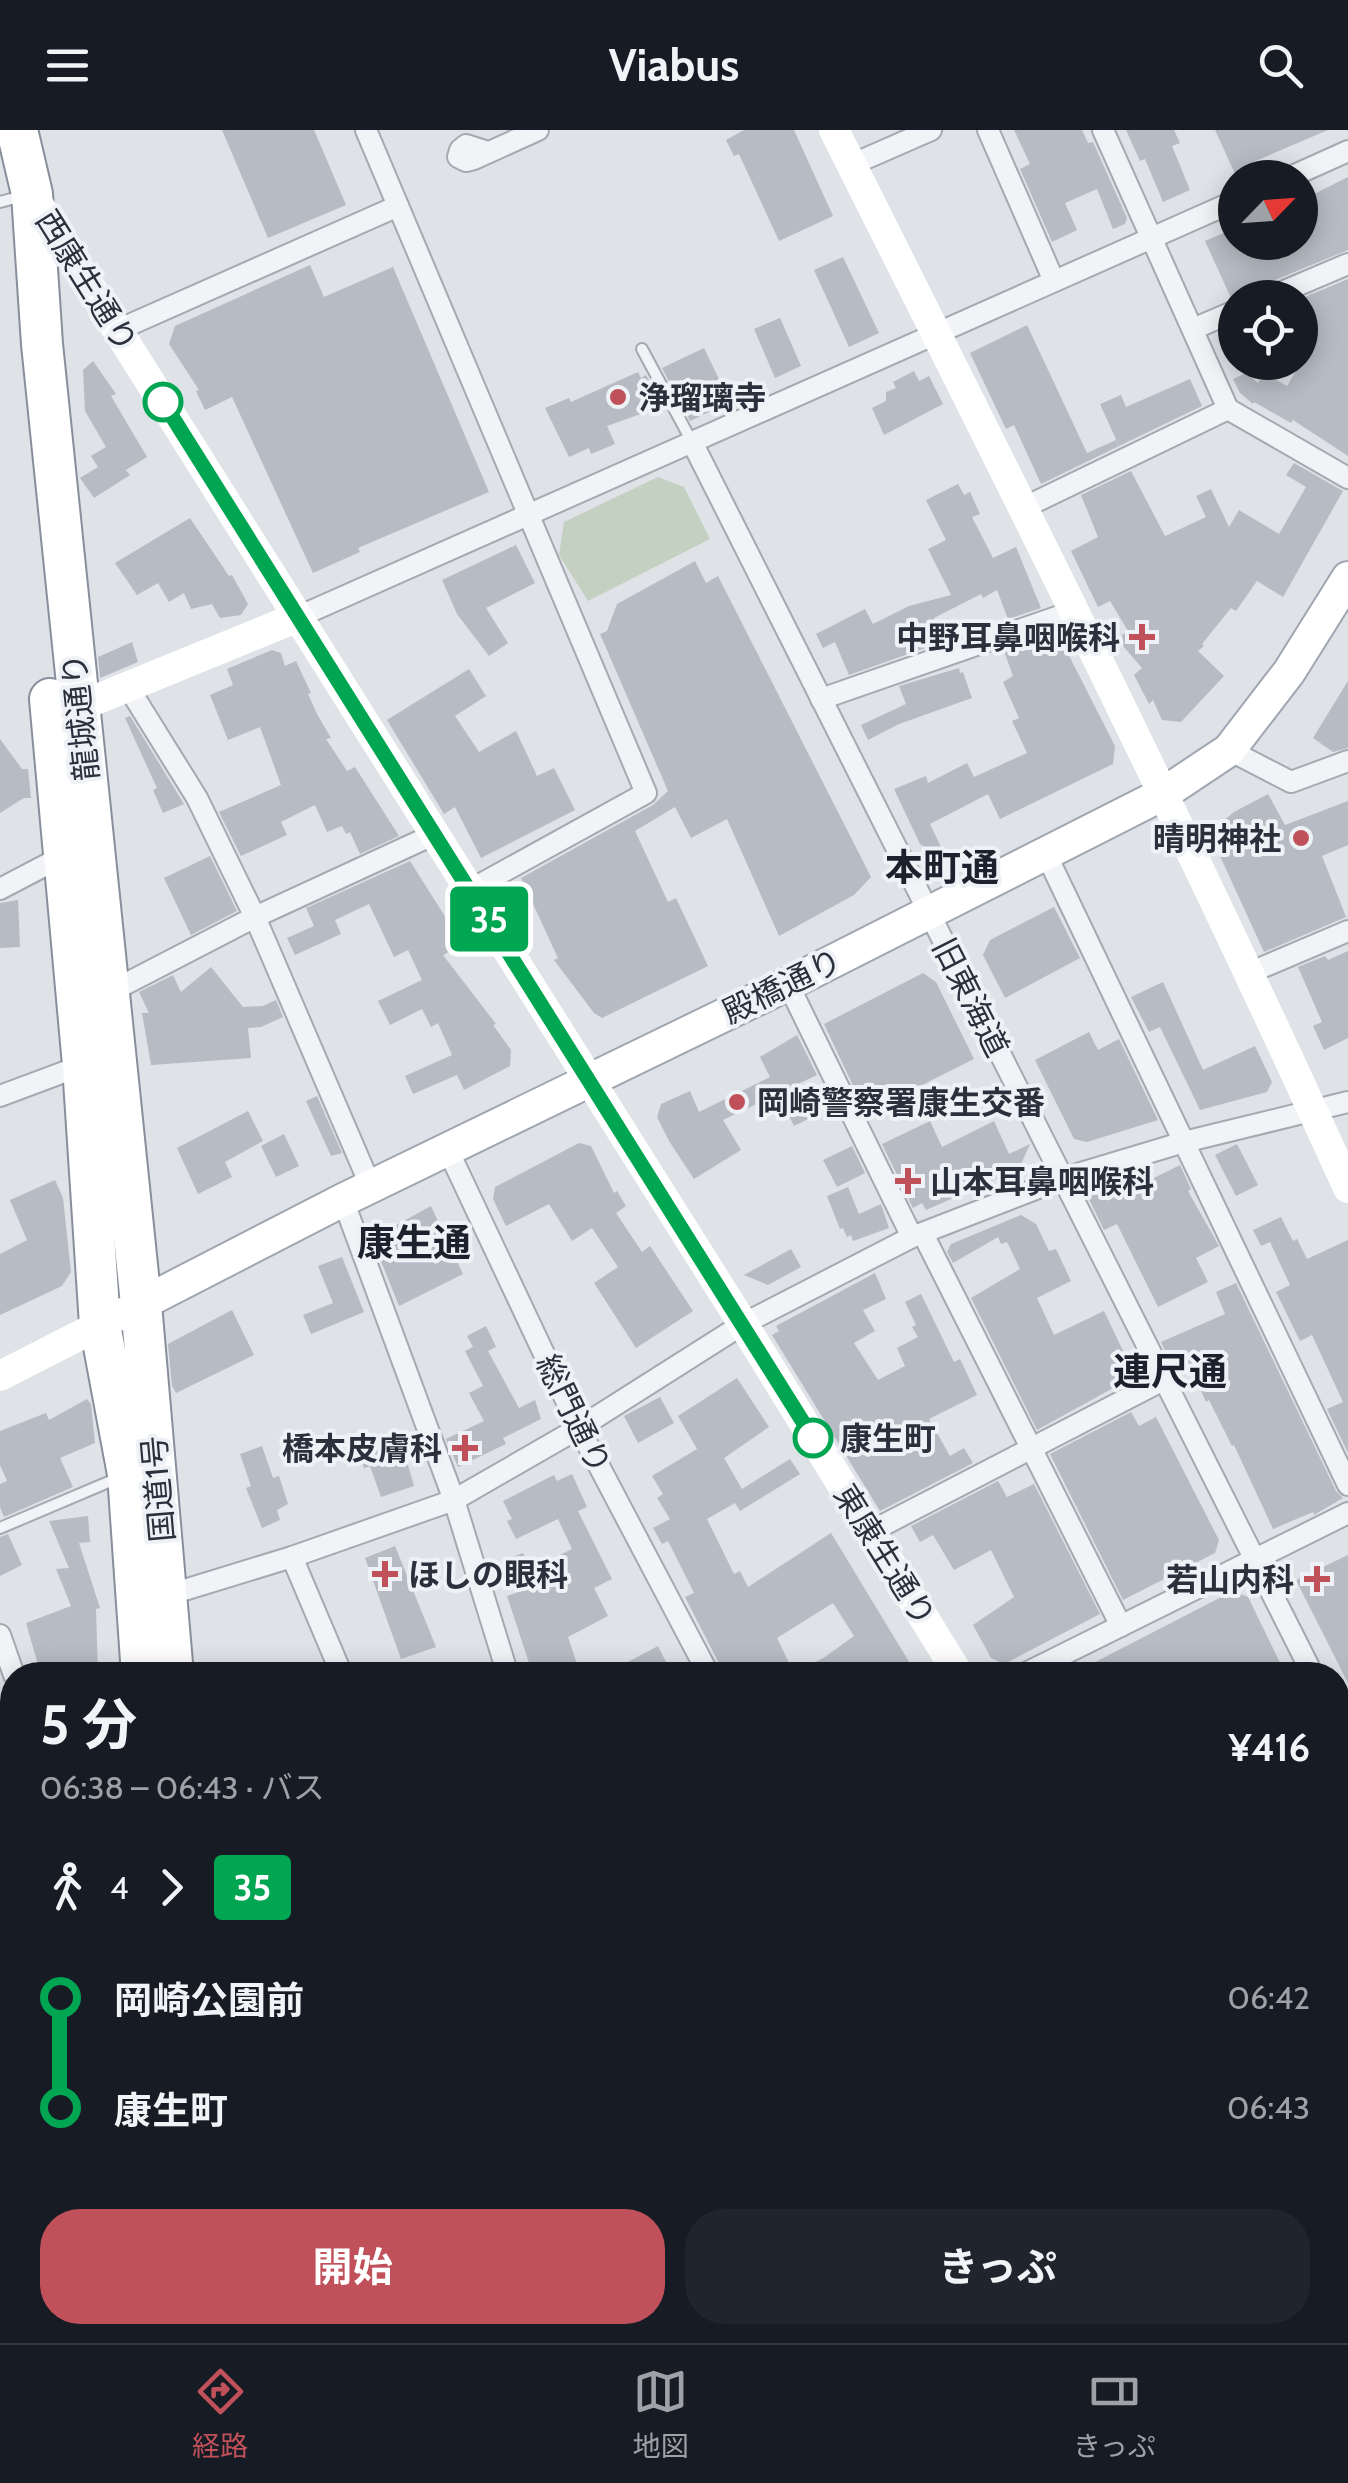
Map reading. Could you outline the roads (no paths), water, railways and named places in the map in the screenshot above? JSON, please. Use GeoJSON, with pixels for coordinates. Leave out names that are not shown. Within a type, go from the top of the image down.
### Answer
{"type":"FeatureCollection","features":[{"type":"Feature","properties":{"kind":"highway","name":"龍城通り"},"geometry":{"type":"LineString","coordinates":[[17,130],[9,194],[30,499],[83,1065],[100,1326]]}},
{"type":"Feature","properties":{"kind":"highway","name":"龍城通り"},"geometry":{"type":"LineString","coordinates":[[9,194],[42,344],[141,1304]]}},
{"type":"Feature","properties":{"kind":"highway","name":"国道1号"},"geometry":{"type":"LineString","coordinates":[[141,1304],[172,1662]]}},
{"type":"Feature","properties":{"kind":"highway","name":"国道1号"},"geometry":{"type":"LineString","coordinates":[[100,1326],[128,1474],[141,1662]]}},
{"type":"Feature","properties":{"kind":"main road","name":"殿橋通り"},"geometry":{"type":"LineString","coordinates":[[141,1304],[1163,794],[1229,750],[1289,672],[1348,578]]}},
{"type":"Feature","properties":{"kind":"street"},"geometry":{"type":"LineString","coordinates":[[366,130],[646,793],[470,890]]}},
{"type":"Feature","properties":{"kind":"street"},"geometry":{"type":"LineString","coordinates":[[488,152],[538,130]]}},
{"type":"Feature","properties":{"kind":"street"},"geometry":{"type":"LineString","coordinates":[[834,130],[1163,794],[1348,1188]]}},
{"type":"Feature","properties":{"kind":"street"},"geometry":{"type":"LineString","coordinates":[[851,165],[931,130]]}},
{"type":"Feature","properties":{"kind":"street"},"geometry":{"type":"LineString","coordinates":[[988,130],[1054,280]]}},
{"type":"Feature","properties":{"kind":"street"},"geometry":{"type":"LineString","coordinates":[[1102,130],[1228,409],[1348,478]]}},
{"type":"Feature","properties":{"kind":"street"},"geometry":{"type":"LineString","coordinates":[[1318,164],[1348,151]]}},
{"type":"Feature","properties":{"kind":"street","name":"西康生通り"},"geometry":{"type":"LineString","coordinates":[[9,194],[118,330],[589,1078]]}},
{"type":"Feature","properties":{"kind":"street"},"geometry":{"type":"LineString","coordinates":[[118,330],[398,206]]}},
{"type":"Feature","properties":{"kind":"street"},"geometry":{"type":"LineString","coordinates":[[78,707],[298,617],[1218,208]]}},
{"type":"Feature","properties":{"kind":"street"},"geometry":{"type":"LineString","coordinates":[[1310,280],[1348,264]]}},
{"type":"Feature","properties":{"kind":"street"},"geometry":{"type":"LineString","coordinates":[[1192,330],[1218,319]]}},
{"type":"Feature","properties":{"kind":"street"},"geometry":{"type":"LineString","coordinates":[[1024,508],[1228,409]]}},
{"type":"Feature","properties":{"kind":"street","name":"旧東海道"},"geometry":{"type":"LineString","coordinates":[[692,442],[1307,1662]]}},
{"type":"Feature","properties":{"kind":"street"},"geometry":{"type":"LineString","coordinates":[[821,699],[1074,611]]}},
{"type":"Feature","properties":{"kind":"street"},"geometry":{"type":"LineString","coordinates":[[128,687],[197,798],[255,917],[357,1193],[504,1662]]}},
{"type":"Feature","properties":{"kind":"street"},"geometry":{"type":"LineString","coordinates":[[1229,750],[1291,782],[1348,761]]}},
{"type":"Feature","properties":{"kind":"street"},"geometry":{"type":"LineString","coordinates":[[110,992],[255,917],[435,834]]}},
{"type":"Feature","properties":{"kind":"street"},"geometry":{"type":"LineString","coordinates":[[1046,854],[1348,1484]]}},
{"type":"Feature","properties":{"kind":"street"},"geometry":{"type":"LineString","coordinates":[[0,888],[65,855]]}},
{"type":"Feature","properties":{"kind":"street"},"geometry":{"type":"LineString","coordinates":[[1249,972],[1348,931]]}},
{"type":"Feature","properties":{"kind":"street"},"geometry":{"type":"LineString","coordinates":[[788,984],[1121,1626]]}},
{"type":"Feature","properties":{"kind":"street"},"geometry":{"type":"LineString","coordinates":[[2,1092],[83,1065]]}},
{"type":"Feature","properties":{"kind":"street","name":"東康生通り"},"geometry":{"type":"LineString","coordinates":[[589,1078],[951,1662]]}},
{"type":"Feature","properties":{"kind":"street"},"geometry":{"type":"LineString","coordinates":[[168,1595],[454,1500],[580,1428],[744,1324],[918,1236],[1064,1178],[1184,1142],[1348,1102]]}},
{"type":"Feature","properties":{"kind":"street","name":"総門通り"},"geometry":{"type":"LineString","coordinates":[[448,1150],[580,1428],[702,1662]]}},
{"type":"Feature","properties":{"kind":"street"},"geometry":{"type":"LineString","coordinates":[[0,1376],[141,1304]]}},
{"type":"Feature","properties":{"kind":"street"},"geometry":{"type":"LineString","coordinates":[[870,1532],[1165,1379]]}},
{"type":"Feature","properties":{"kind":"street"},"geometry":{"type":"LineString","coordinates":[[1048,1662],[1348,1514]]}},
{"type":"Feature","properties":{"kind":"street"},"geometry":{"type":"LineString","coordinates":[[292,1556],[337,1662]]}},
{"type":"Feature","properties":{"kind":"street"},"geometry":{"type":"LineString","coordinates":[[0,1635],[9,1662]]}},
{"type":"Feature","properties":{"kind":"lane"},"geometry":{"type":"LineString","coordinates":[[642,348],[692,442]]}},
{"type":"Feature","properties":{"kind":"lane"},"geometry":{"type":"LineString","coordinates":[[0,1528],[128,1474]]}},
{"type":"Feature","properties":{"kind":"place","name":"浄瑠璃寺"},"geometry":{"type":"Point","coordinates":[618,397]}},
{"type":"Feature","properties":{"kind":"place","name":"中野耳鼻咽喉科"},"geometry":{"type":"Point","coordinates":[1142,637]}},
{"type":"Feature","properties":{"kind":"place","name":"晴明神社"},"geometry":{"type":"Point","coordinates":[1301,838]}},
{"type":"Feature","properties":{"kind":"place","name":"岡崎警察署康生交番"},"geometry":{"type":"Point","coordinates":[737,1102]}},
{"type":"Feature","properties":{"kind":"place","name":"山本耳鼻咽喉科"},"geometry":{"type":"Point","coordinates":[908,1181]}},
{"type":"Feature","properties":{"kind":"place","name":"康生町"},"geometry":{"type":"Point","coordinates":[813,1438]}},
{"type":"Feature","properties":{"kind":"place","name":"橋本皮膚科"},"geometry":{"type":"Point","coordinates":[465,1448]}},
{"type":"Feature","properties":{"kind":"place","name":"ほしの眼科"},"geometry":{"type":"Point","coordinates":[385,1574]}},
{"type":"Feature","properties":{"kind":"place","name":"若山内科"},"geometry":{"type":"Point","coordinates":[1317,1579]}},
{"type":"Feature","properties":{"kind":"district","name":"本町通"},"geometry":{"type":"Point","coordinates":[942,867]}},
{"type":"Feature","properties":{"kind":"district","name":"康生通"},"geometry":{"type":"Point","coordinates":[414,1242]}},
{"type":"Feature","properties":{"kind":"district","name":"連尺通"},"geometry":{"type":"Point","coordinates":[1170,1371]}}]}
